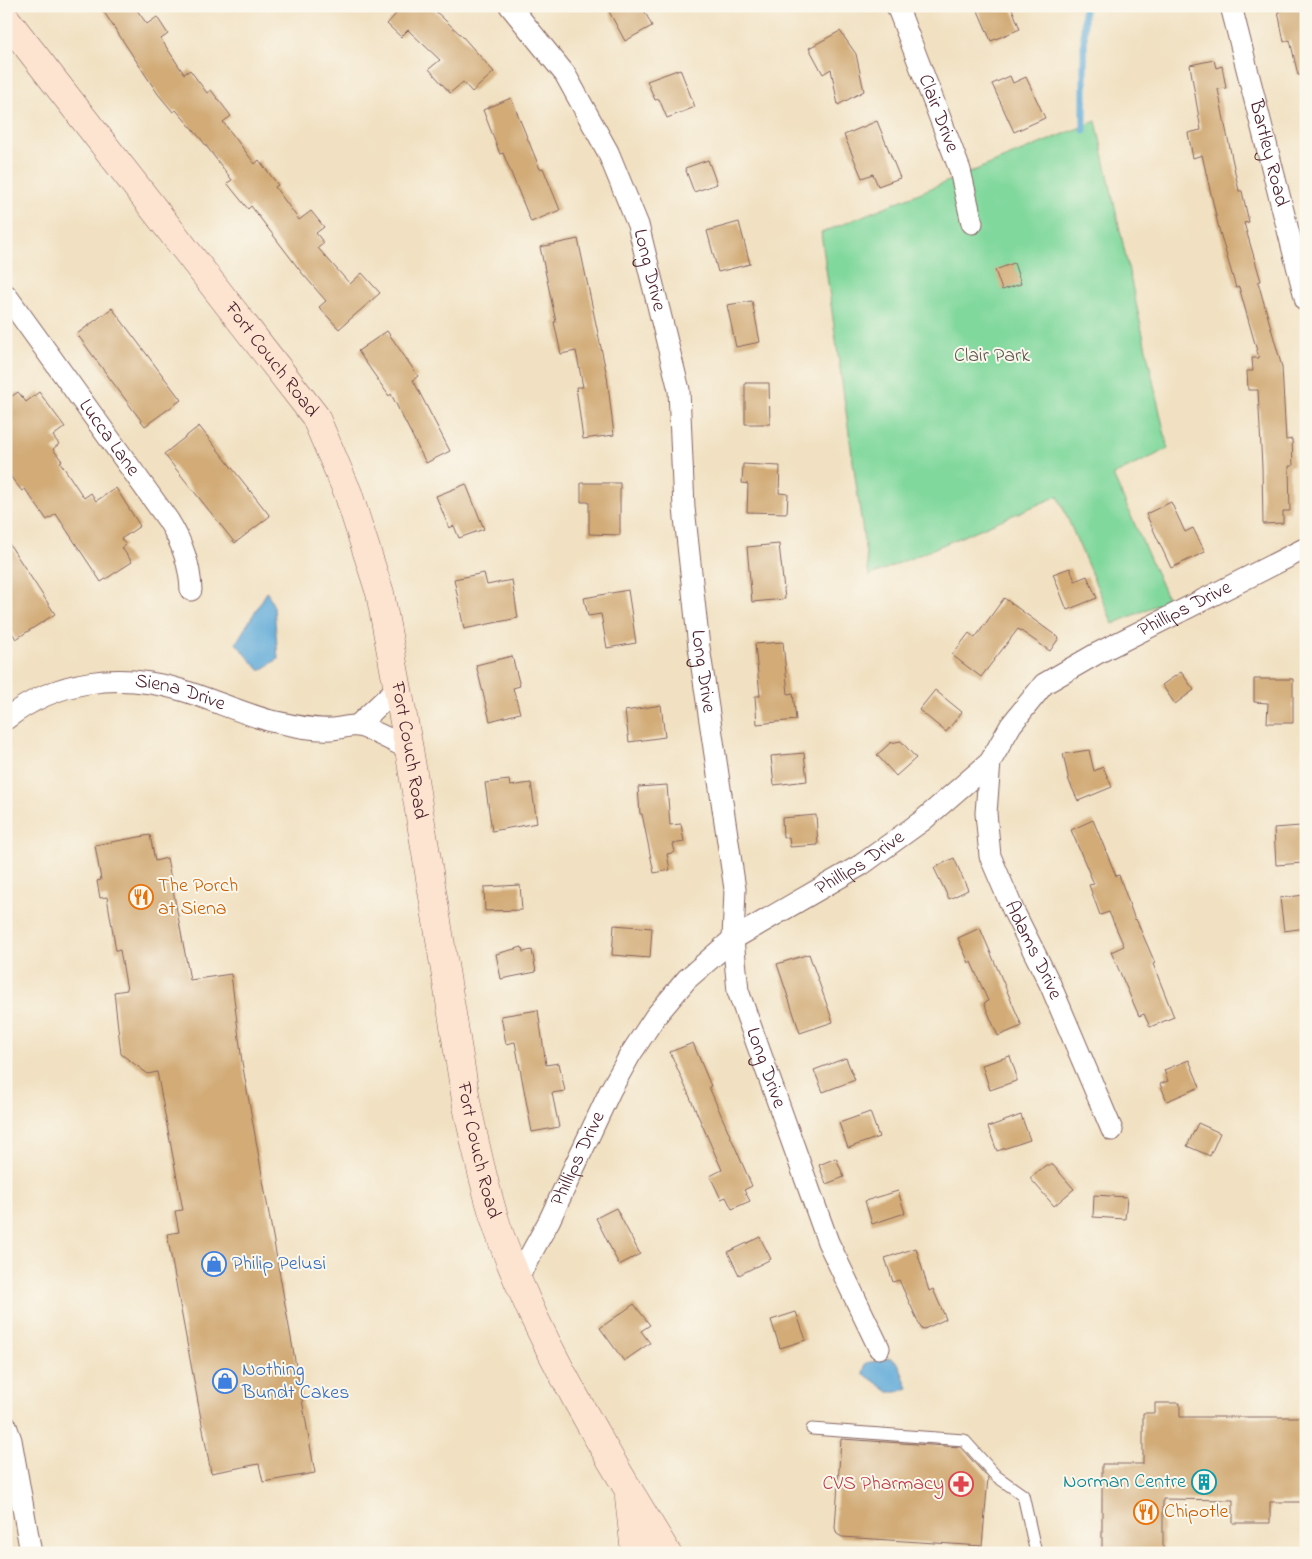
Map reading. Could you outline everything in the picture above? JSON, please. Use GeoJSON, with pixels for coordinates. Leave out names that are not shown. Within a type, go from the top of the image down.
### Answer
{"type":"FeatureCollection","features":[{"type":"Feature","properties":{"kind":"street","name":"Long Drive"},"geometry":{"type":"LineString","coordinates":[[510,6],[565,74],[608,152],[638,225],[679,390],[684,508],[698,637],[735,889],[733,939],[738,991],[828,1242],[878,1348]]}},
{"type":"Feature","properties":{"kind":"street","name":"Clair Drive"},"geometry":{"type":"LineString","coordinates":[[897,6],[960,170],[972,222]]}},
{"type":"Feature","properties":{"kind":"street","name":"Bartley Road"},"geometry":{"type":"LineString","coordinates":[[1231,6],[1306,301]]}},
{"type":"Feature","properties":{"kind":"street","name":"Fort Couch Road"},"geometry":{"type":"LineString","coordinates":[[6,19],[315,416],[348,493],[380,593],[409,749],[467,1106],[478,1162],[495,1221],[517,1279],[543,1336],[583,1414],[667,1553]]}},
{"type":"Feature","properties":{"kind":"street","name":"Lucca Lane"},"geometry":{"type":"LineString","coordinates":[[6,296],[172,526],[187,562],[191,590]]}},
{"type":"Feature","properties":{"kind":"street","name":"Phillips Drive"},"geometry":{"type":"LineString","coordinates":[[517,1279],[549,1221],[610,1091],[630,1055],[655,1017],[687,979],[733,939],[861,865],[922,821],[990,762],[1012,726],[1044,684],[1096,654],[1306,548]]}},
{"type":"Feature","properties":{"kind":"street","name":"Siena Drive"},"geometry":{"type":"LineString","coordinates":[[6,720],[40,697],[60,690],[95,682],[142,681],[162,685],[270,720],[300,726],[331,729],[358,726]]}},
{"type":"Feature","properties":{"kind":"street"},"geometry":{"type":"LineString","coordinates":[[397,688],[358,726],[409,749]]}},
{"type":"Feature","properties":{"kind":"street","name":"Adams Drive"},"geometry":{"type":"LineString","coordinates":[[990,762],[986,813],[990,856],[1014,912],[1050,984],[1112,1130]]}},
{"type":"Feature","properties":{"kind":"street"},"geometry":{"type":"LineString","coordinates":[[6,1426],[11,1440],[32,1547]]}},
{"type":"Feature","properties":{"kind":"street"},"geometry":{"type":"LineString","coordinates":[[629,1490],[635,1553]]}},
{"type":"Feature","properties":{"kind":"lane"},"geometry":{"type":"LineString","coordinates":[[812,1429],[964,1440],[996,1476],[1023,1495],[1036,1553]]}},
{"type":"Feature","properties":{"kind":"green space","name":"Clair Park"},"geometry":{"type":"Polygon","coordinates":[[[1096,121],[1168,449],[1113,475],[1168,600],[1113,624],[1058,496],[869,576],[821,233],[1096,121]]]}},
{"type":"Feature","properties":{"kind":"water"},"geometry":{"type":"Polygon","coordinates":[[[267,592],[274,607],[278,659],[260,671],[236,643],[267,592]]]}},
{"type":"Feature","properties":{"kind":"water"},"geometry":{"type":"Polygon","coordinates":[[[891,1358],[898,1363],[908,1388],[897,1392],[889,1392],[863,1373],[866,1363],[891,1358]]]}},
{"type":"Feature","properties":{"kind":"building"},"geometry":{"type":"Polygon","coordinates":[[[100,6],[134,6],[147,24],[157,17],[168,34],[161,39],[184,74],[190,70],[207,93],[211,90],[231,116],[223,122],[255,164],[259,160],[278,185],[275,187],[299,220],[311,211],[324,227],[316,233],[324,243],[318,248],[350,284],[362,273],[380,293],[339,329],[319,307],[326,301],[251,206],[248,209],[227,183],[232,180],[201,139],[176,110],[173,112],[158,94],[100,6]]]}},
{"type":"Feature","properties":{"kind":"building"},"geometry":{"type":"Polygon","coordinates":[[[403,6],[430,6],[462,36],[494,72],[472,92],[463,82],[450,93],[429,69],[440,60],[408,30],[401,37],[387,24],[403,6]]]}},
{"type":"Feature","properties":{"kind":"building"},"geometry":{"type":"Polygon","coordinates":[[[606,6],[642,6],[652,26],[625,41],[606,6]]]}},
{"type":"Feature","properties":{"kind":"building"},"geometry":{"type":"Polygon","coordinates":[[[976,6],[1011,6],[1020,29],[991,41],[976,6]]]}},
{"type":"Feature","properties":{"kind":"building"},"geometry":{"type":"Polygon","coordinates":[[[1306,6],[1306,75],[1298,75],[1290,40],[1284,42],[1278,11],[1306,6]]]}},
{"type":"Feature","properties":{"kind":"building"},"geometry":{"type":"Polygon","coordinates":[[[840,31],[856,54],[864,91],[838,105],[831,69],[823,74],[809,48],[840,31]]]}},
{"type":"Feature","properties":{"kind":"building"},"geometry":{"type":"Polygon","coordinates":[[[1214,60],[1216,68],[1222,66],[1226,88],[1218,89],[1239,191],[1242,191],[1249,222],[1244,223],[1261,281],[1258,282],[1282,367],[1286,440],[1292,439],[1293,466],[1289,466],[1290,511],[1283,511],[1283,523],[1263,524],[1258,390],[1248,390],[1247,371],[1253,371],[1252,358],[1259,358],[1239,287],[1236,288],[1219,229],[1202,155],[1193,158],[1188,133],[1201,130],[1190,65],[1214,60]]]}},
{"type":"Feature","properties":{"kind":"building"},"geometry":{"type":"Polygon","coordinates":[[[680,69],[695,107],[667,118],[659,99],[655,100],[647,81],[680,69]]]}},
{"type":"Feature","properties":{"kind":"building"},"geometry":{"type":"Polygon","coordinates":[[[1010,76],[1013,83],[1026,77],[1045,118],[1014,132],[992,84],[1010,76]]]}},
{"type":"Feature","properties":{"kind":"building"},"geometry":{"type":"Polygon","coordinates":[[[511,98],[540,169],[543,168],[560,210],[531,222],[503,153],[500,154],[483,110],[511,98]]]}},
{"type":"Feature","properties":{"kind":"building"},"geometry":{"type":"Polygon","coordinates":[[[877,121],[900,178],[878,186],[873,174],[862,178],[844,135],[877,121]]]}},
{"type":"Feature","properties":{"kind":"building"},"geometry":{"type":"Polygon","coordinates":[[[708,160],[717,184],[694,192],[685,168],[708,160]]]}},
{"type":"Feature","properties":{"kind":"building"},"geometry":{"type":"Polygon","coordinates":[[[739,222],[750,264],[718,272],[707,231],[739,222]]]}},
{"type":"Feature","properties":{"kind":"building"},"geometry":{"type":"Polygon","coordinates":[[[578,239],[607,376],[614,435],[583,439],[576,387],[583,387],[576,351],[561,354],[540,247],[578,239]]]}},
{"type":"Feature","properties":{"kind":"building"},"geometry":{"type":"Polygon","coordinates":[[[1014,263],[1021,284],[1002,290],[995,270],[1014,263]]]}},
{"type":"Feature","properties":{"kind":"building"},"geometry":{"type":"Polygon","coordinates":[[[752,301],[760,342],[736,347],[727,305],[752,301]]]}},
{"type":"Feature","properties":{"kind":"building"},"geometry":{"type":"Polygon","coordinates":[[[112,308],[181,400],[145,426],[77,334],[112,308]]]}},
{"type":"Feature","properties":{"kind":"building"},"geometry":{"type":"Polygon","coordinates":[[[387,331],[418,376],[413,380],[450,451],[426,463],[391,394],[389,396],[358,351],[387,331]]]}},
{"type":"Feature","properties":{"kind":"building"},"geometry":{"type":"Polygon","coordinates":[[[745,383],[769,383],[770,424],[745,424],[745,383]]]}},
{"type":"Feature","properties":{"kind":"building"},"geometry":{"type":"Polygon","coordinates":[[[18,392],[26,402],[39,392],[65,427],[53,436],[59,444],[53,449],[84,498],[91,493],[96,501],[116,488],[140,526],[121,539],[126,545],[122,548],[132,562],[101,582],[56,514],[47,520],[25,489],[22,491],[6,471],[6,400],[18,392]]]}},
{"type":"Feature","properties":{"kind":"building"},"geometry":{"type":"Polygon","coordinates":[[[199,426],[270,516],[235,543],[164,454],[199,426]]]}},
{"type":"Feature","properties":{"kind":"building"},"geometry":{"type":"Polygon","coordinates":[[[743,464],[780,466],[779,493],[788,494],[787,513],[747,512],[748,484],[742,483],[743,464]]]}},
{"type":"Feature","properties":{"kind":"building"},"geometry":{"type":"Polygon","coordinates":[[[581,483],[620,483],[620,535],[589,534],[589,502],[581,502],[581,483]]]}},
{"type":"Feature","properties":{"kind":"building"},"geometry":{"type":"Polygon","coordinates":[[[466,484],[484,529],[459,538],[454,526],[449,528],[436,496],[466,484]]]}},
{"type":"Feature","properties":{"kind":"building"},"geometry":{"type":"Polygon","coordinates":[[[1171,502],[1185,532],[1193,528],[1205,552],[1171,568],[1146,514],[1171,502]]]}},
{"type":"Feature","properties":{"kind":"building"},"geometry":{"type":"Polygon","coordinates":[[[6,539],[55,614],[16,639],[6,623],[6,539]]]}},
{"type":"Feature","properties":{"kind":"building"},"geometry":{"type":"Polygon","coordinates":[[[779,544],[785,599],[752,602],[747,547],[779,544]]]}},
{"type":"Feature","properties":{"kind":"building"},"geometry":{"type":"Polygon","coordinates":[[[1070,568],[1075,581],[1087,576],[1097,598],[1067,610],[1053,574],[1070,568]]]}},
{"type":"Feature","properties":{"kind":"building"},"geometry":{"type":"Polygon","coordinates":[[[484,573],[487,585],[512,580],[518,618],[464,629],[454,579],[484,573]]]}},
{"type":"Feature","properties":{"kind":"building"},"geometry":{"type":"Polygon","coordinates":[[[628,590],[636,643],[607,648],[601,614],[588,616],[584,598],[628,590]]]}},
{"type":"Feature","properties":{"kind":"building"},"geometry":{"type":"Polygon","coordinates":[[[1004,598],[1059,638],[1050,651],[1018,629],[981,677],[952,655],[969,633],[975,638],[1004,598]]]}},
{"type":"Feature","properties":{"kind":"building"},"geometry":{"type":"Polygon","coordinates":[[[783,642],[788,694],[793,693],[796,720],[757,724],[755,696],[760,696],[755,644],[783,642]]]}},
{"type":"Feature","properties":{"kind":"building"},"geometry":{"type":"Polygon","coordinates":[[[512,656],[520,686],[513,688],[520,713],[490,721],[476,665],[512,656]]]}},
{"type":"Feature","properties":{"kind":"building"},"geometry":{"type":"Polygon","coordinates":[[[1181,672],[1194,690],[1175,704],[1162,685],[1181,672]]]}},
{"type":"Feature","properties":{"kind":"building"},"geometry":{"type":"Polygon","coordinates":[[[1254,679],[1293,679],[1293,723],[1267,723],[1268,703],[1254,702],[1254,679]]]}},
{"type":"Feature","properties":{"kind":"building"},"geometry":{"type":"Polygon","coordinates":[[[935,690],[962,712],[946,732],[919,710],[935,690]]]}},
{"type":"Feature","properties":{"kind":"building"},"geometry":{"type":"Polygon","coordinates":[[[661,705],[665,737],[629,742],[625,711],[661,705]]]}},
{"type":"Feature","properties":{"kind":"building"},"geometry":{"type":"Polygon","coordinates":[[[901,741],[916,758],[896,776],[877,755],[890,743],[901,741]]]}},
{"type":"Feature","properties":{"kind":"building"},"geometry":{"type":"Polygon","coordinates":[[[1089,750],[1094,771],[1103,767],[1112,787],[1078,801],[1069,781],[1063,754],[1089,750]]]}},
{"type":"Feature","properties":{"kind":"building"},"geometry":{"type":"Polygon","coordinates":[[[804,753],[807,781],[774,785],[771,756],[804,753]]]}},
{"type":"Feature","properties":{"kind":"building"},"geometry":{"type":"Polygon","coordinates":[[[509,780],[510,786],[531,783],[537,823],[492,831],[485,783],[509,780]]]}},
{"type":"Feature","properties":{"kind":"building"},"geometry":{"type":"Polygon","coordinates":[[[667,785],[670,825],[681,824],[684,842],[673,844],[675,852],[667,854],[670,870],[654,873],[642,814],[640,814],[638,787],[667,785]]]}},
{"type":"Feature","properties":{"kind":"building"},"geometry":{"type":"Polygon","coordinates":[[[816,815],[818,845],[790,847],[789,837],[783,838],[782,818],[816,815]]]}},
{"type":"Feature","properties":{"kind":"building"},"geometry":{"type":"Polygon","coordinates":[[[1093,820],[1116,876],[1119,875],[1135,920],[1155,963],[1153,964],[1174,1017],[1150,1027],[1144,1014],[1139,1016],[1111,952],[1124,946],[1109,912],[1100,915],[1089,885],[1094,884],[1071,830],[1093,820]]]}},
{"type":"Feature","properties":{"kind":"building"},"geometry":{"type":"Polygon","coordinates":[[[1301,826],[1303,863],[1276,865],[1274,828],[1301,826]]]}},
{"type":"Feature","properties":{"kind":"building"},"geometry":{"type":"Polygon","coordinates":[[[150,835],[155,861],[167,858],[190,980],[231,974],[242,1062],[315,1473],[263,1482],[259,1464],[211,1473],[167,1234],[179,1232],[175,1211],[183,1210],[157,1072],[148,1074],[121,1054],[114,992],[127,990],[120,950],[116,951],[107,897],[100,898],[97,881],[101,880],[95,845],[150,835]]]}},
{"type":"Feature","properties":{"kind":"building"},"geometry":{"type":"Polygon","coordinates":[[[954,858],[968,890],[949,899],[934,868],[954,858]]]}},
{"type":"Feature","properties":{"kind":"building"},"geometry":{"type":"Polygon","coordinates":[[[520,885],[522,910],[485,911],[484,887],[520,885]]]}},
{"type":"Feature","properties":{"kind":"building"},"geometry":{"type":"Polygon","coordinates":[[[1304,895],[1306,928],[1284,931],[1280,898],[1304,895]]]}},
{"type":"Feature","properties":{"kind":"building"},"geometry":{"type":"Polygon","coordinates":[[[614,925],[652,928],[650,958],[612,955],[614,925]]]}},
{"type":"Feature","properties":{"kind":"building"},"geometry":{"type":"Polygon","coordinates":[[[980,928],[1022,1026],[998,1036],[984,1003],[988,1001],[958,938],[980,928]]]}},
{"type":"Feature","properties":{"kind":"building"},"geometry":{"type":"Polygon","coordinates":[[[522,947],[523,952],[532,950],[536,972],[501,979],[496,954],[522,947]]]}},
{"type":"Feature","properties":{"kind":"building"},"geometry":{"type":"Polygon","coordinates":[[[809,954],[833,1022],[800,1033],[777,964],[809,954]]]}},
{"type":"Feature","properties":{"kind":"building"},"geometry":{"type":"Polygon","coordinates":[[[538,1010],[546,1065],[559,1063],[565,1091],[552,1093],[559,1127],[532,1132],[515,1042],[506,1044],[501,1016],[538,1010]]]}},
{"type":"Feature","properties":{"kind":"building"},"geometry":{"type":"Polygon","coordinates":[[[693,1043],[711,1086],[709,1087],[752,1186],[744,1190],[750,1201],[732,1209],[726,1197],[721,1199],[710,1176],[722,1170],[670,1052],[693,1043]]]}},
{"type":"Feature","properties":{"kind":"building"},"geometry":{"type":"Polygon","coordinates":[[[1010,1056],[1016,1074],[1016,1081],[990,1090],[982,1065],[1010,1056]]]}},
{"type":"Feature","properties":{"kind":"building"},"geometry":{"type":"Polygon","coordinates":[[[846,1058],[855,1080],[823,1092],[814,1070],[846,1058]]]}},
{"type":"Feature","properties":{"kind":"building"},"geometry":{"type":"Polygon","coordinates":[[[1189,1060],[1200,1087],[1167,1101],[1160,1084],[1168,1081],[1164,1070],[1189,1060]]]}},
{"type":"Feature","properties":{"kind":"building"},"geometry":{"type":"Polygon","coordinates":[[[870,1112],[879,1137],[848,1148],[839,1123],[870,1112]]]}},
{"type":"Feature","properties":{"kind":"building"},"geometry":{"type":"Polygon","coordinates":[[[1021,1115],[1030,1140],[997,1151],[988,1127],[1021,1115]]]}},
{"type":"Feature","properties":{"kind":"building"},"geometry":{"type":"Polygon","coordinates":[[[1198,1123],[1220,1133],[1210,1156],[1187,1146],[1198,1123]]]}},
{"type":"Feature","properties":{"kind":"building"},"geometry":{"type":"Polygon","coordinates":[[[836,1158],[844,1177],[826,1184],[819,1165],[836,1158]]]}},
{"type":"Feature","properties":{"kind":"building"},"geometry":{"type":"Polygon","coordinates":[[[1046,1165],[1053,1165],[1074,1189],[1054,1206],[1030,1178],[1046,1165]]]}},
{"type":"Feature","properties":{"kind":"building"},"geometry":{"type":"Polygon","coordinates":[[[898,1191],[905,1213],[872,1224],[865,1201],[898,1191]]]}},
{"type":"Feature","properties":{"kind":"building"},"geometry":{"type":"Polygon","coordinates":[[[1094,1195],[1127,1197],[1125,1219],[1093,1217],[1094,1195]]]}},
{"type":"Feature","properties":{"kind":"building"},"geometry":{"type":"Polygon","coordinates":[[[616,1208],[640,1254],[619,1265],[596,1218],[616,1208]]]}},
{"type":"Feature","properties":{"kind":"building"},"geometry":{"type":"Polygon","coordinates":[[[760,1237],[771,1259],[739,1275],[728,1252],[760,1237]]]}},
{"type":"Feature","properties":{"kind":"building"},"geometry":{"type":"Polygon","coordinates":[[[916,1248],[929,1291],[933,1289],[946,1319],[922,1330],[899,1280],[893,1282],[885,1258],[916,1248]]]}},
{"type":"Feature","properties":{"kind":"building"},"geometry":{"type":"Polygon","coordinates":[[[634,1304],[650,1325],[641,1331],[650,1343],[624,1361],[600,1328],[634,1304]]]}},
{"type":"Feature","properties":{"kind":"building"},"geometry":{"type":"Polygon","coordinates":[[[796,1312],[806,1340],[780,1348],[771,1320],[796,1312]]]}},
{"type":"Feature","properties":{"kind":"building","name":"Norman Centre"},"geometry":{"type":"Polygon","coordinates":[[[1155,1403],[1180,1403],[1180,1417],[1306,1417],[1306,1502],[1270,1502],[1270,1523],[1233,1523],[1233,1500],[1163,1499],[1163,1553],[1102,1553],[1102,1464],[1143,1464],[1143,1413],[1155,1413],[1155,1403]]]}},
{"type":"Feature","properties":{"kind":"building","name":"CVS Pharmacy"},"geometry":{"type":"Polygon","coordinates":[[[841,1439],[960,1447],[988,1478],[982,1546],[842,1537],[837,1534],[835,1528],[841,1439]]]}},
{"type":"Feature","properties":{"kind":"waterway"},"geometry":{"type":"LineString","coordinates":[[1084,6],[1084,130]]}},
{"type":"Feature","properties":{"kind":"place","name":"The Porch at Siena"},"geometry":{"type":"Point","coordinates":[141,897]}},
{"type":"Feature","properties":{"kind":"place","name":"Philip Pelusi"},"geometry":{"type":"Point","coordinates":[214,1264]}},
{"type":"Feature","properties":{"kind":"place","name":"Nothing Bundt Cakes"},"geometry":{"type":"Point","coordinates":[225,1381]}},
{"type":"Feature","properties":{"kind":"place","name":"Norman Centre"},"geometry":{"type":"Point","coordinates":[1204,1482]}},
{"type":"Feature","properties":{"kind":"place","name":"CVS Pharmacy"},"geometry":{"type":"Point","coordinates":[961,1484]}},
{"type":"Feature","properties":{"kind":"place","name":"Chipotle"},"geometry":{"type":"Point","coordinates":[1146,1512]}}]}
